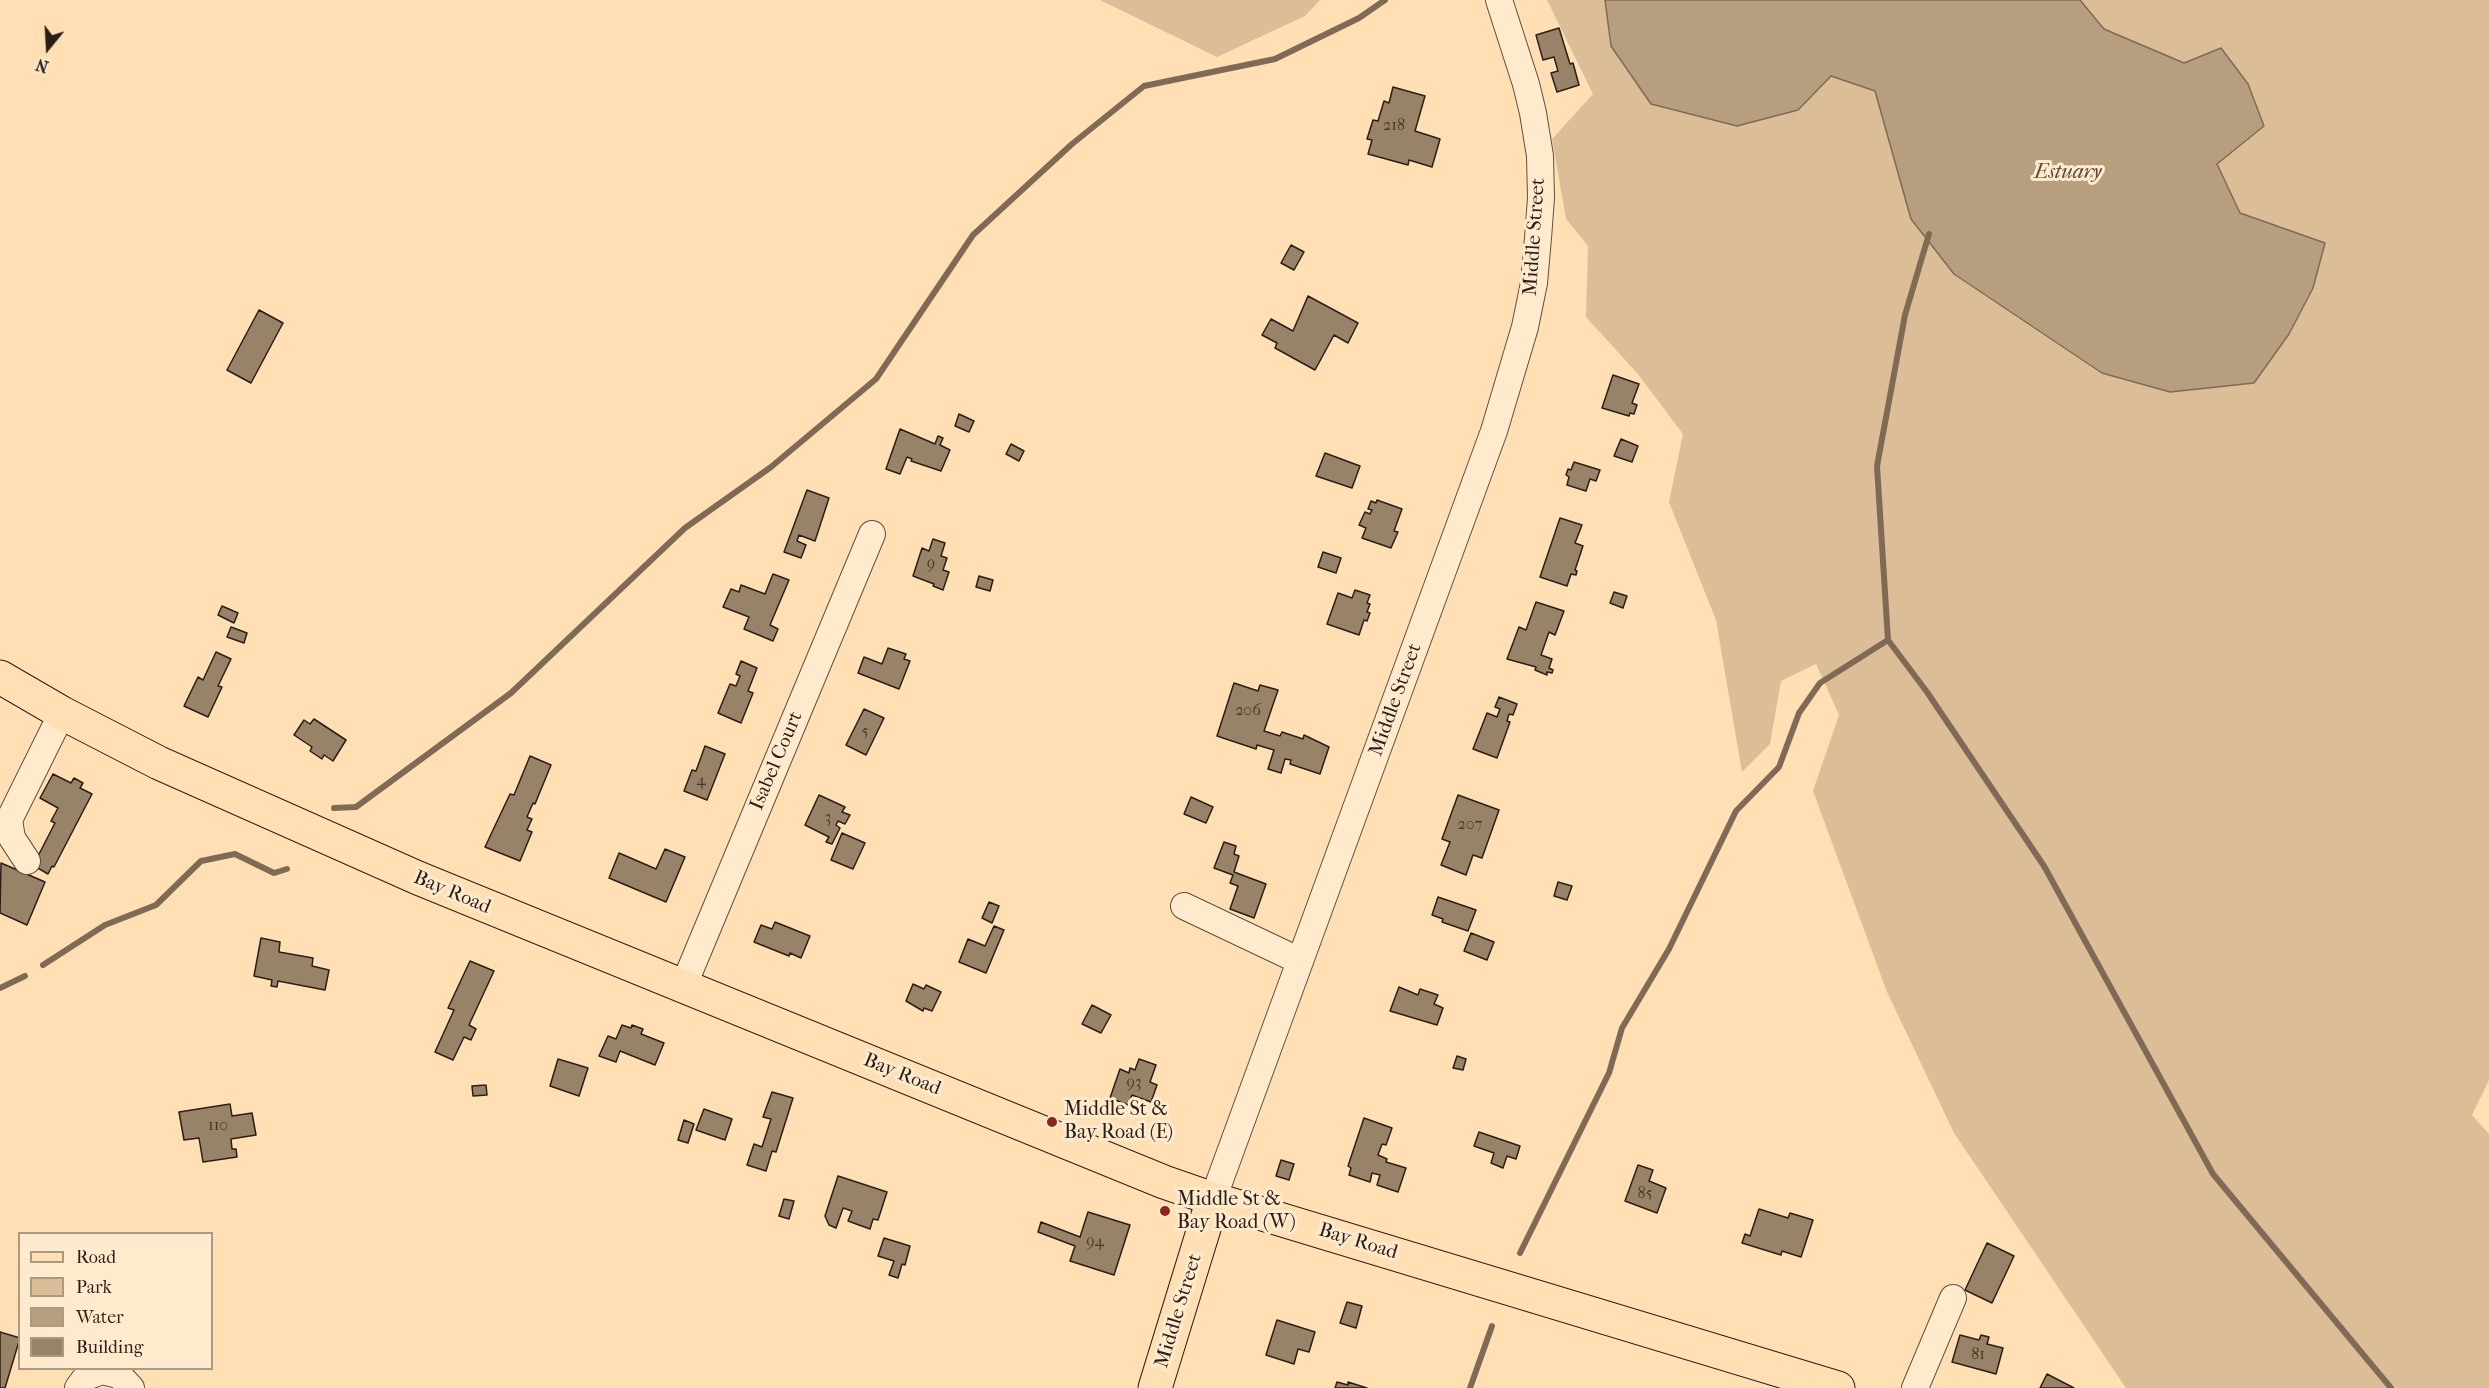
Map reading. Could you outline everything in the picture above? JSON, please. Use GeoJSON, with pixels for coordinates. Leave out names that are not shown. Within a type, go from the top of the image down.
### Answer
{"type":"FeatureCollection","features":[{"type":"Feature","properties":{"kind":"main road","name":"Bay Road"},"geometry":{"type":"LineString","coordinates":[[0,677],[62,713],[159,763],[471,901],[1164,1182],[1213,1199],[1838,1388]]}},
{"type":"Feature","properties":{"kind":"main road","name":"Middle Street"},"geometry":{"type":"LineString","coordinates":[[1155,1388],[1213,1199]]}},
{"type":"Feature","properties":{"kind":"street","name":"Middle Street"},"geometry":{"type":"LineString","coordinates":[[1213,1199],[1514,372],[1530,304],[1541,198],[1540,156],[1526,84],[1499,0]]}},
{"type":"Feature","properties":{"kind":"street","name":"Isabel Court"},"geometry":{"type":"LineString","coordinates":[[683,987],[872,534]]}},
{"type":"Feature","properties":{"kind":"street"},"geometry":{"type":"LineString","coordinates":[[27,861],[12,838],[9,820],[62,713]]}},
{"type":"Feature","properties":{"kind":"street"},"geometry":{"type":"LineString","coordinates":[[1184,906],[1300,961]]}},
{"type":"Feature","properties":{"kind":"street"},"geometry":{"type":"LineString","coordinates":[[1915,1388],[1953,1298]]}},
{"type":"Feature","properties":{"kind":"street"},"geometry":{"type":"LineString","coordinates":[[78,1388],[86,1377],[102,1371],[119,1376],[131,1388]]}},
{"type":"Feature","properties":{"kind":"green space"},"geometry":{"type":"Polygon","coordinates":[[[1100,0],[1320,0],[1305,16],[1217,57],[1100,0]]]}},
{"type":"Feature","properties":{"kind":"green space"},"geometry":{"type":"Polygon","coordinates":[[[1547,0],[1605,0],[1611,46],[1651,104],[1737,126],[1798,110],[1831,76],[1875,91],[1911,219],[1961,278],[2003,306],[2254,383],[2289,334],[2313,288],[2325,243],[2240,213],[2217,164],[2185,63],[2104,29],[2080,0],[2489,0],[2489,1080],[2472,1115],[2489,1134],[2489,1388],[2126,1388],[1954,1133],[1887,992],[1813,791],[1839,715],[1816,664],[1781,681],[1770,744],[1742,772],[1716,620],[1669,502],[1683,434],[1637,373],[1586,317],[1588,246],[1566,219],[1552,139],[1593,94],[1547,0]]]}},
{"type":"Feature","properties":{"kind":"water","name":"Estuary"},"geometry":{"type":"Polygon","coordinates":[[[1605,0],[2080,0],[2104,29],[2184,63],[2221,48],[2248,84],[2264,126],[2217,164],[2240,213],[2325,243],[2313,288],[2289,334],[2254,383],[2170,392],[2102,373],[1954,274],[1911,219],[1875,91],[1831,76],[1798,110],[1737,126],[1651,104],[1611,46],[1605,0]]]}},
{"type":"Feature","properties":{"kind":"building"},"geometry":{"type":"Polygon","coordinates":[[[1559,28],[1579,85],[1557,92],[1551,73],[1558,71],[1554,57],[1543,60],[1536,35],[1559,28]]]}},
{"type":"Feature","properties":{"kind":"building"},"geometry":{"type":"Polygon","coordinates":[[[1393,87],[1425,96],[1415,131],[1440,139],[1432,167],[1409,160],[1408,165],[1368,154],[1372,140],[1367,139],[1373,120],[1378,121],[1384,101],[1389,103],[1393,87]]]}},
{"type":"Feature","properties":{"kind":"building"},"geometry":{"type":"Polygon","coordinates":[[[1291,245],[1304,252],[1294,270],[1281,263],[1291,245]]]}},
{"type":"Feature","properties":{"kind":"building"},"geometry":{"type":"Polygon","coordinates":[[[1308,296],[1358,323],[1348,343],[1334,335],[1315,370],[1275,348],[1277,343],[1262,335],[1271,319],[1293,331],[1308,296]]]}},
{"type":"Feature","properties":{"kind":"building"},"geometry":{"type":"Polygon","coordinates":[[[259,310],[283,323],[251,383],[227,370],[259,310]]]}},
{"type":"Feature","properties":{"kind":"building"},"geometry":{"type":"Polygon","coordinates":[[[1613,375],[1639,384],[1632,403],[1637,405],[1634,414],[1630,413],[1629,416],[1602,408],[1613,375]]]}},
{"type":"Feature","properties":{"kind":"building"},"geometry":{"type":"Polygon","coordinates":[[[959,414],[974,421],[969,432],[955,426],[959,414]]]}},
{"type":"Feature","properties":{"kind":"building"},"geometry":{"type":"Polygon","coordinates":[[[900,429],[935,444],[938,436],[943,438],[940,445],[950,450],[941,471],[911,461],[912,459],[907,457],[900,474],[886,469],[900,429]]]}},
{"type":"Feature","properties":{"kind":"building"},"geometry":{"type":"Polygon","coordinates":[[[1621,439],[1638,446],[1632,462],[1614,456],[1621,439]]]}},
{"type":"Feature","properties":{"kind":"building"},"geometry":{"type":"Polygon","coordinates":[[[1011,444],[1024,451],[1019,461],[1006,454],[1011,444]]]}},
{"type":"Feature","properties":{"kind":"building"},"geometry":{"type":"Polygon","coordinates":[[[1325,453],[1360,466],[1352,488],[1316,476],[1325,453]]]}},
{"type":"Feature","properties":{"kind":"building"},"geometry":{"type":"Polygon","coordinates":[[[1574,462],[1600,470],[1596,481],[1590,479],[1586,491],[1567,485],[1569,477],[1566,475],[1574,462]]]}},
{"type":"Feature","properties":{"kind":"building"},"geometry":{"type":"Polygon","coordinates":[[[807,490],[829,498],[815,541],[799,535],[797,541],[806,545],[801,558],[784,552],[807,490]]]}},
{"type":"Feature","properties":{"kind":"building"},"geometry":{"type":"Polygon","coordinates":[[[1377,500],[1402,509],[1394,531],[1398,532],[1391,548],[1362,538],[1366,528],[1359,525],[1365,512],[1370,514],[1372,510],[1368,509],[1371,501],[1376,503],[1377,500]]]}},
{"type":"Feature","properties":{"kind":"building"},"geometry":{"type":"Polygon","coordinates":[[[1560,518],[1582,525],[1575,543],[1583,546],[1575,570],[1577,571],[1576,575],[1571,574],[1567,586],[1540,577],[1560,518]]]}},
{"type":"Feature","properties":{"kind":"building"},"geometry":{"type":"Polygon","coordinates":[[[933,539],[945,543],[941,556],[947,558],[943,570],[949,572],[943,590],[913,576],[922,548],[929,551],[933,539]]]}},
{"type":"Feature","properties":{"kind":"building"},"geometry":{"type":"Polygon","coordinates":[[[1323,552],[1341,558],[1336,573],[1318,567],[1323,552]]]}},
{"type":"Feature","properties":{"kind":"building"},"geometry":{"type":"Polygon","coordinates":[[[773,574],[789,580],[770,625],[778,629],[773,641],[744,629],[749,617],[723,607],[731,589],[739,592],[741,585],[765,594],[773,574]]]}},
{"type":"Feature","properties":{"kind":"building"},"geometry":{"type":"Polygon","coordinates":[[[979,576],[993,580],[990,591],[976,587],[979,576]]]}},
{"type":"Feature","properties":{"kind":"building"},"geometry":{"type":"Polygon","coordinates":[[[1355,590],[1370,595],[1367,612],[1370,613],[1367,621],[1364,620],[1359,635],[1327,624],[1338,593],[1352,598],[1355,590]]]}},
{"type":"Feature","properties":{"kind":"building"},"geometry":{"type":"Polygon","coordinates":[[[1614,592],[1627,596],[1623,608],[1610,603],[1614,592]]]}},
{"type":"Feature","properties":{"kind":"building"},"geometry":{"type":"Polygon","coordinates":[[[1536,602],[1564,611],[1555,635],[1549,632],[1541,655],[1552,659],[1549,668],[1553,670],[1552,673],[1547,672],[1547,675],[1535,670],[1536,667],[1507,659],[1519,627],[1526,630],[1536,602]]]}},
{"type":"Feature","properties":{"kind":"building"},"geometry":{"type":"Polygon","coordinates":[[[222,606],[238,613],[234,623],[218,615],[222,606]]]}},
{"type":"Feature","properties":{"kind":"building"},"geometry":{"type":"Polygon","coordinates":[[[231,627],[247,633],[244,643],[227,637],[231,627]]]}},
{"type":"Feature","properties":{"kind":"building"},"geometry":{"type":"Polygon","coordinates":[[[888,648],[906,654],[904,659],[910,661],[899,689],[858,673],[864,657],[882,664],[888,648]]]}},
{"type":"Feature","properties":{"kind":"building"},"geometry":{"type":"Polygon","coordinates":[[[216,652],[231,659],[218,686],[222,687],[208,717],[184,706],[198,677],[203,680],[216,652]]]}},
{"type":"Feature","properties":{"kind":"building"},"geometry":{"type":"Polygon","coordinates":[[[741,661],[757,668],[748,691],[753,693],[741,723],[718,713],[730,684],[736,686],[740,676],[736,674],[741,661]]]}},
{"type":"Feature","properties":{"kind":"building"},"geometry":{"type":"Polygon","coordinates":[[[1234,683],[1258,691],[1260,685],[1278,690],[1264,731],[1280,736],[1282,732],[1303,739],[1304,735],[1329,747],[1320,774],[1290,764],[1291,760],[1285,759],[1281,773],[1268,769],[1274,750],[1257,745],[1256,749],[1217,736],[1234,683]]]}},
{"type":"Feature","properties":{"kind":"building"},"geometry":{"type":"Polygon","coordinates":[[[1499,697],[1517,704],[1513,715],[1509,714],[1507,721],[1510,722],[1497,758],[1473,749],[1487,713],[1497,717],[1500,709],[1495,707],[1499,697]]]}},
{"type":"Feature","properties":{"kind":"building"},"geometry":{"type":"Polygon","coordinates":[[[864,709],[884,718],[866,755],[846,745],[864,709]]]}},
{"type":"Feature","properties":{"kind":"building"},"geometry":{"type":"Polygon","coordinates":[[[314,719],[346,740],[333,761],[324,755],[322,759],[310,751],[312,747],[294,735],[304,720],[310,724],[314,719]]]}},
{"type":"Feature","properties":{"kind":"building"},"geometry":{"type":"Polygon","coordinates":[[[705,746],[725,754],[707,800],[684,791],[692,770],[696,771],[705,746]]]}},
{"type":"Feature","properties":{"kind":"building"},"geometry":{"type":"Polygon","coordinates":[[[530,756],[551,765],[535,804],[533,803],[527,817],[532,819],[527,830],[532,832],[520,861],[485,847],[510,794],[514,795],[530,756]]]}},
{"type":"Feature","properties":{"kind":"building"},"geometry":{"type":"Polygon","coordinates":[[[53,774],[71,783],[74,778],[83,783],[80,788],[92,794],[54,867],[52,866],[48,874],[36,867],[40,860],[37,858],[55,823],[51,821],[58,808],[40,798],[53,774]]]}},
{"type":"Feature","properties":{"kind":"building"},"geometry":{"type":"Polygon","coordinates":[[[819,795],[845,807],[842,812],[850,815],[845,824],[838,821],[836,825],[840,828],[832,844],[826,842],[829,837],[805,825],[819,795]]]}},
{"type":"Feature","properties":{"kind":"building"},"geometry":{"type":"Polygon","coordinates":[[[1458,795],[1499,810],[1482,858],[1473,855],[1466,875],[1441,865],[1450,842],[1442,839],[1458,795]]]}},
{"type":"Feature","properties":{"kind":"building"},"geometry":{"type":"Polygon","coordinates":[[[1191,797],[1213,807],[1206,823],[1184,814],[1191,797]]]}},
{"type":"Feature","properties":{"kind":"building"},"geometry":{"type":"Polygon","coordinates":[[[842,833],[865,843],[853,869],[831,860],[842,833]]]}},
{"type":"Feature","properties":{"kind":"building"},"geometry":{"type":"Polygon","coordinates":[[[1224,842],[1236,846],[1234,854],[1239,856],[1234,872],[1266,884],[1254,918],[1230,909],[1238,886],[1230,883],[1233,875],[1214,868],[1224,842]]]}},
{"type":"Feature","properties":{"kind":"building"},"geometry":{"type":"Polygon","coordinates":[[[665,849],[685,857],[666,902],[609,878],[619,853],[656,869],[665,849]]]}},
{"type":"Feature","properties":{"kind":"building"},"geometry":{"type":"Polygon","coordinates":[[[1,863],[45,882],[27,925],[0,913],[1,863]]]}},
{"type":"Feature","properties":{"kind":"building"},"geometry":{"type":"Polygon","coordinates":[[[1558,882],[1572,886],[1567,900],[1554,896],[1558,882]]]}},
{"type":"Feature","properties":{"kind":"building"},"geometry":{"type":"Polygon","coordinates":[[[1438,897],[1476,910],[1468,931],[1442,922],[1443,919],[1432,915],[1438,897]]]}},
{"type":"Feature","properties":{"kind":"building"},"geometry":{"type":"Polygon","coordinates":[[[989,902],[999,906],[992,923],[982,918],[989,902]]]}},
{"type":"Feature","properties":{"kind":"building"},"geometry":{"type":"Polygon","coordinates":[[[775,922],[810,936],[801,958],[790,953],[789,956],[754,942],[761,925],[772,929],[775,922]]]}},
{"type":"Feature","properties":{"kind":"building"},"geometry":{"type":"Polygon","coordinates":[[[994,926],[1004,930],[986,973],[959,962],[968,939],[985,946],[994,926]]]}},
{"type":"Feature","properties":{"kind":"building"},"geometry":{"type":"Polygon","coordinates":[[[1471,933],[1494,942],[1487,960],[1464,951],[1471,933]]]}},
{"type":"Feature","properties":{"kind":"building"},"geometry":{"type":"Polygon","coordinates":[[[261,938],[280,942],[279,952],[313,958],[312,966],[329,970],[325,990],[278,981],[277,987],[271,986],[272,980],[254,976],[261,938]]]}},
{"type":"Feature","properties":{"kind":"building"},"geometry":{"type":"Polygon","coordinates":[[[470,961],[494,971],[469,1025],[476,1029],[471,1040],[464,1037],[453,1060],[435,1052],[454,1010],[448,1008],[470,961]]]}},
{"type":"Feature","properties":{"kind":"building"},"geometry":{"type":"Polygon","coordinates":[[[913,984],[924,989],[926,985],[941,992],[932,1011],[924,1008],[923,1011],[906,1001],[913,984]]]}},
{"type":"Feature","properties":{"kind":"building"},"geometry":{"type":"Polygon","coordinates":[[[1399,987],[1418,995],[1420,989],[1438,995],[1434,1004],[1443,1008],[1437,1025],[1390,1011],[1399,987]]]}},
{"type":"Feature","properties":{"kind":"building"},"geometry":{"type":"Polygon","coordinates":[[[1092,1005],[1111,1015],[1101,1033],[1082,1024],[1092,1005]]]}},
{"type":"Feature","properties":{"kind":"building"},"geometry":{"type":"Polygon","coordinates":[[[622,1025],[631,1028],[632,1025],[643,1029],[641,1034],[664,1043],[655,1065],[620,1051],[616,1062],[599,1056],[608,1036],[616,1039],[622,1025]]]}},
{"type":"Feature","properties":{"kind":"building"},"geometry":{"type":"Polygon","coordinates":[[[1457,1056],[1466,1059],[1463,1070],[1453,1068],[1457,1056]]]}},
{"type":"Feature","properties":{"kind":"building"},"geometry":{"type":"Polygon","coordinates":[[[558,1059],[588,1068],[579,1096],[550,1086],[558,1059]]]}},
{"type":"Feature","properties":{"kind":"building"},"geometry":{"type":"Polygon","coordinates":[[[1139,1059],[1156,1065],[1150,1082],[1157,1085],[1151,1102],[1132,1095],[1128,1105],[1110,1098],[1120,1069],[1129,1073],[1130,1068],[1135,1070],[1139,1059]]]}},
{"type":"Feature","properties":{"kind":"building"},"geometry":{"type":"Polygon","coordinates":[[[486,1085],[487,1095],[473,1096],[472,1086],[486,1085]]]}},
{"type":"Feature","properties":{"kind":"building"},"geometry":{"type":"Polygon","coordinates":[[[772,1092],[793,1098],[776,1152],[772,1151],[766,1171],[747,1165],[754,1144],[762,1147],[771,1119],[763,1117],[772,1092]]]}},
{"type":"Feature","properties":{"kind":"building"},"geometry":{"type":"Polygon","coordinates":[[[230,1104],[232,1116],[252,1113],[256,1135],[231,1139],[232,1149],[236,1149],[237,1157],[203,1162],[199,1138],[184,1140],[179,1112],[230,1104]]]}},
{"type":"Feature","properties":{"kind":"building"},"geometry":{"type":"Polygon","coordinates":[[[704,1109],[732,1119],[725,1140],[696,1130],[704,1109]]]}},
{"type":"Feature","properties":{"kind":"building"},"geometry":{"type":"Polygon","coordinates":[[[1364,1118],[1392,1128],[1386,1145],[1382,1144],[1378,1155],[1387,1159],[1386,1162],[1406,1168],[1398,1192],[1377,1185],[1380,1175],[1372,1173],[1370,1182],[1349,1175],[1351,1168],[1348,1166],[1364,1118]]]}},
{"type":"Feature","properties":{"kind":"building"},"geometry":{"type":"Polygon","coordinates":[[[684,1120],[694,1124],[688,1143],[678,1140],[684,1120]]]}},
{"type":"Feature","properties":{"kind":"building"},"geometry":{"type":"Polygon","coordinates":[[[1479,1132],[1520,1146],[1516,1159],[1507,1156],[1503,1168],[1491,1163],[1494,1153],[1474,1146],[1479,1132]]]}},
{"type":"Feature","properties":{"kind":"building"},"geometry":{"type":"Polygon","coordinates":[[[1281,1160],[1294,1164],[1289,1180],[1276,1176],[1281,1160]]]}},
{"type":"Feature","properties":{"kind":"building"},"geometry":{"type":"Polygon","coordinates":[[[1638,1165],[1653,1170],[1649,1181],[1666,1188],[1657,1213],[1625,1201],[1638,1165]]]}},
{"type":"Feature","properties":{"kind":"building"},"geometry":{"type":"Polygon","coordinates":[[[838,1176],[887,1192],[878,1220],[873,1219],[870,1229],[848,1221],[852,1211],[843,1208],[836,1228],[829,1225],[825,1216],[838,1176]]]}},
{"type":"Feature","properties":{"kind":"building"},"geometry":{"type":"Polygon","coordinates":[[[784,1199],[794,1201],[789,1219],[779,1216],[784,1199]]]}},
{"type":"Feature","properties":{"kind":"building"},"geometry":{"type":"Polygon","coordinates":[[[1759,1209],[1788,1218],[1790,1213],[1813,1220],[1801,1257],[1782,1251],[1781,1255],[1742,1243],[1745,1234],[1750,1236],[1759,1209]]]}},
{"type":"Feature","properties":{"kind":"building"},"geometry":{"type":"Polygon","coordinates":[[[1088,1212],[1130,1225],[1114,1275],[1070,1261],[1075,1246],[1038,1232],[1041,1222],[1080,1237],[1088,1212]]]}},
{"type":"Feature","properties":{"kind":"building"},"geometry":{"type":"Polygon","coordinates":[[[884,1238],[910,1246],[905,1265],[902,1264],[898,1278],[889,1275],[894,1261],[878,1256],[884,1238]]]}},
{"type":"Feature","properties":{"kind":"building"},"geometry":{"type":"Polygon","coordinates":[[[1987,1243],[2014,1256],[1992,1303],[1965,1290],[1987,1243]]]}},
{"type":"Feature","properties":{"kind":"building"},"geometry":{"type":"Polygon","coordinates":[[[1347,1302],[1362,1306],[1356,1328],[1340,1323],[1347,1302]]]}},
{"type":"Feature","properties":{"kind":"building"},"geometry":{"type":"Polygon","coordinates":[[[1277,1320],[1315,1332],[1309,1352],[1298,1349],[1294,1364],[1266,1355],[1277,1320]]]}},
{"type":"Feature","properties":{"kind":"building"},"geometry":{"type":"Polygon","coordinates":[[[0,1332],[18,1337],[18,1345],[5,1388],[0,1388],[0,1332]]]}},
{"type":"Feature","properties":{"kind":"building"},"geometry":{"type":"Polygon","coordinates":[[[1960,1335],[1979,1340],[1981,1335],[1989,1337],[1987,1344],[2003,1348],[1996,1374],[1952,1362],[1960,1335]]]}},
{"type":"Feature","properties":{"kind":"building"},"geometry":{"type":"Polygon","coordinates":[[[2047,1374],[2074,1388],[2040,1388],[2047,1374]]]}},
{"type":"Feature","properties":{"kind":"building"},"geometry":{"type":"Polygon","coordinates":[[[1337,1382],[1348,1385],[1348,1382],[1367,1388],[1335,1388],[1337,1382]]]}},
{"type":"Feature","properties":{"kind":"waterway"},"geometry":{"type":"LineString","coordinates":[[334,808],[356,807],[511,693],[685,528],[771,467],[876,379],[973,235],[1072,144],[1144,86],[1275,59],[1359,18],[1385,0]]}},
{"type":"Feature","properties":{"kind":"waterway"},"geometry":{"type":"LineString","coordinates":[[1929,234],[1905,315],[1877,466],[1888,640],[1927,692],[2044,866],[2213,1174],[2391,1388]]}},
{"type":"Feature","properties":{"kind":"waterway"},"geometry":{"type":"LineString","coordinates":[[1520,1253],[1609,1073],[1622,1028],[1669,949],[1736,811],[1779,767],[1799,713],[1820,683],[1888,640]]}},
{"type":"Feature","properties":{"kind":"waterway"},"geometry":{"type":"LineString","coordinates":[[43,965],[105,925],[156,905],[201,861],[235,854],[274,873],[287,869]]}},
{"type":"Feature","properties":{"kind":"waterway"},"geometry":{"type":"LineString","coordinates":[[0,988],[25,976]]}},
{"type":"Feature","properties":{"kind":"waterway"},"geometry":{"type":"LineString","coordinates":[[1470,1388],[1492,1326]]}},
{"type":"Feature","properties":{"kind":"place","name":"Middle St & Bay Road (E)"},"geometry":{"type":"Point","coordinates":[1052,1122]}},
{"type":"Feature","properties":{"kind":"place","name":"Middle St & Bay Road (W)"},"geometry":{"type":"Point","coordinates":[1165,1211]}}]}
